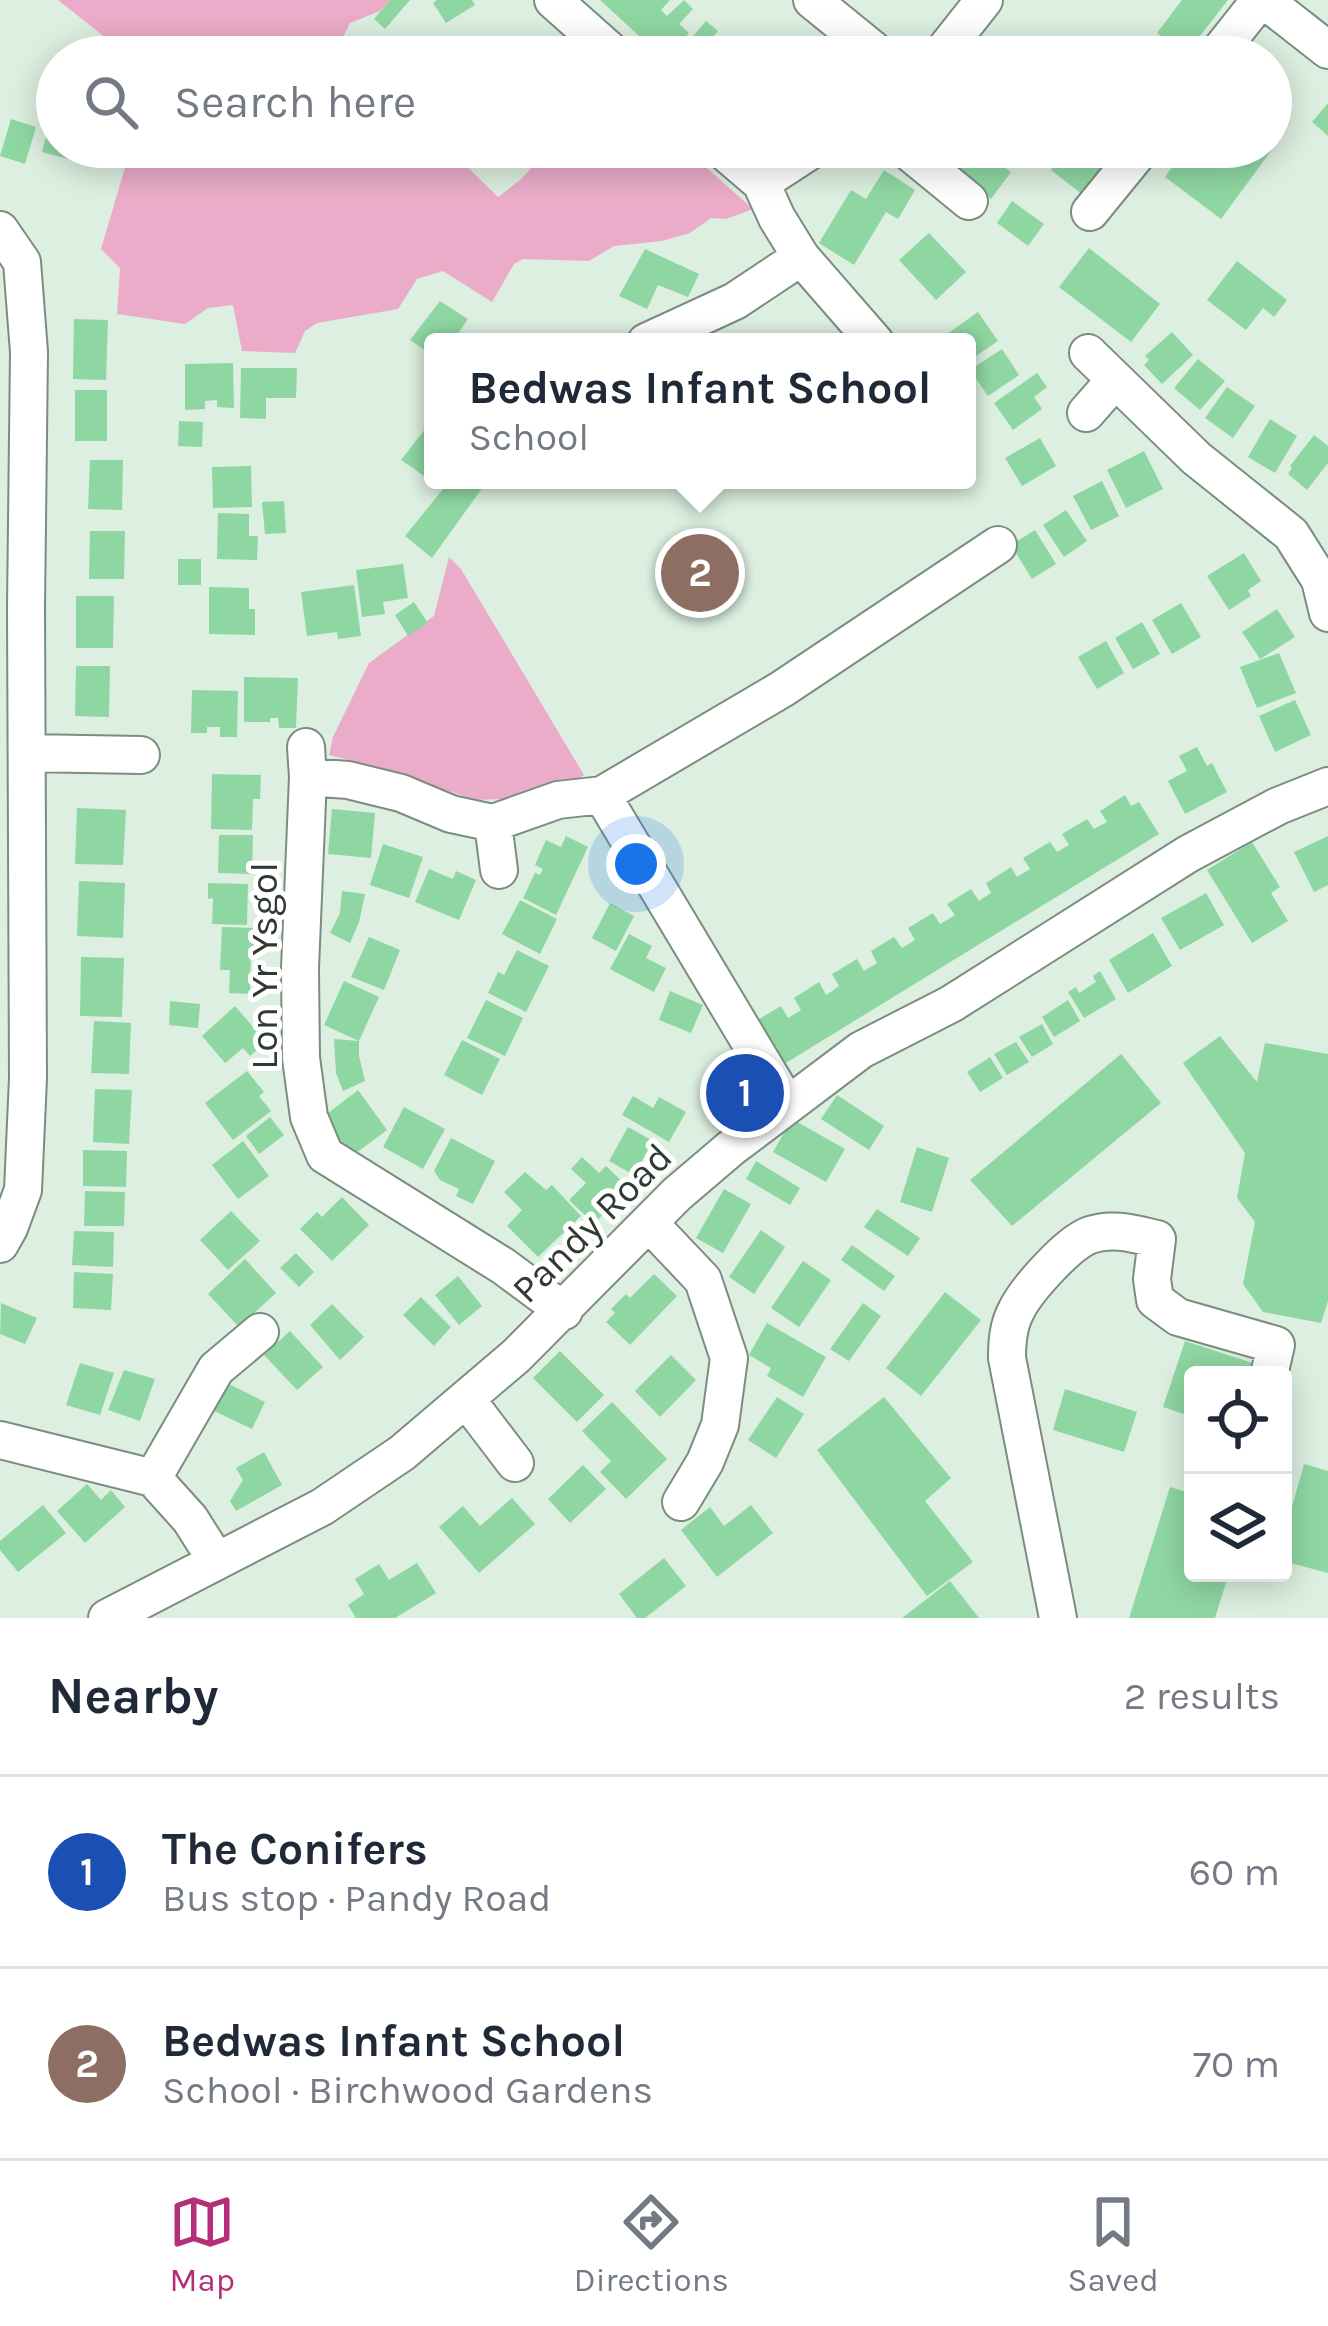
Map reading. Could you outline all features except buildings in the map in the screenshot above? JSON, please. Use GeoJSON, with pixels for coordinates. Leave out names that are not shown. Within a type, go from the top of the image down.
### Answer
{"type":"FeatureCollection","features":[{"type":"Feature","properties":{"kind":"street"},"geometry":{"type":"LineString","coordinates":[[553,0],[593,36]]}},
{"type":"Feature","properties":{"kind":"street"},"geometry":{"type":"LineString","coordinates":[[812,0],[856,36]]}},
{"type":"Feature","properties":{"kind":"street"},"geometry":{"type":"LineString","coordinates":[[956,36],[984,0]]}},
{"type":"Feature","properties":{"kind":"street"},"geometry":{"type":"LineString","coordinates":[[1232,36],[1262,0],[1328,50]]}},
{"type":"Feature","properties":{"kind":"street"},"geometry":{"type":"LineString","coordinates":[[742,168],[760,183],[801,257],[867,333]]}},
{"type":"Feature","properties":{"kind":"street"},"geometry":{"type":"LineString","coordinates":[[760,183],[783,168]]}},
{"type":"Feature","properties":{"kind":"street"},"geometry":{"type":"LineString","coordinates":[[929,168],[969,201]]}},
{"type":"Feature","properties":{"kind":"street"},"geometry":{"type":"LineString","coordinates":[[1090,212],[1126,168]]}},
{"type":"Feature","properties":{"kind":"street"},"geometry":{"type":"LineString","coordinates":[[0,230],[22,262],[29,352],[14,500],[27,753],[13,936],[28,1078],[22,1190],[0,1244]]}},
{"type":"Feature","properties":{"kind":"street"},"geometry":{"type":"LineString","coordinates":[[666,333],[735,302],[801,257]]}},
{"type":"Feature","properties":{"kind":"street"},"geometry":{"type":"LineString","coordinates":[[1088,353],[1196,458],[1291,534],[1320,580],[1328,613]]}},
{"type":"Feature","properties":{"kind":"street"},"geometry":{"type":"LineString","coordinates":[[1086,412],[1115,380]]}},
{"type":"Feature","properties":{"kind":"street"},"geometry":{"type":"LineString","coordinates":[[499,870],[493,823],[588,796],[782,689],[998,544]]}},
{"type":"Feature","properties":{"kind":"street"},"geometry":{"type":"LineString","coordinates":[[27,753],[141,755]]}},
{"type":"Feature","properties":{"kind":"street","name":"Lon Yr Ysgol"},"geometry":{"type":"LineString","coordinates":[[493,823],[451,814],[307,762],[300,968],[301,1058],[309,1117],[325,1155],[503,1266],[564,1311]]}},
{"type":"Feature","properties":{"kind":"street","name":"Pandy Road"},"geometry":{"type":"LineString","coordinates":[[107,1618],[322,1507],[402,1453],[564,1311],[695,1179],[861,1050],[951,1004],[1188,854],[1278,806],[1328,786]]}},
{"type":"Feature","properties":{"kind":"street"},"geometry":{"type":"LineString","coordinates":[[588,796],[787,1104]]}},
{"type":"Feature","properties":{"kind":"street"},"geometry":{"type":"LineString","coordinates":[[649,1223],[703,1280],[729,1358],[720,1425],[705,1462],[680,1502]]}},
{"type":"Feature","properties":{"kind":"street"},"geometry":{"type":"LineString","coordinates":[[1058,1618],[1007,1358],[1011,1324],[1025,1296],[1074,1244],[1090,1235],[1131,1233],[1157,1238],[1152,1279],[1155,1300],[1178,1317],[1276,1345],[1271,1366]]}},
{"type":"Feature","properties":{"kind":"street"},"geometry":{"type":"LineString","coordinates":[[153,1478],[216,1369],[260,1332]]}},
{"type":"Feature","properties":{"kind":"street"},"geometry":{"type":"LineString","coordinates":[[467,1400],[515,1463]]}},
{"type":"Feature","properties":{"kind":"street"},"geometry":{"type":"LineString","coordinates":[[0,1440],[153,1478],[190,1519],[216,1560]]}},
{"type":"Feature","properties":{"kind":"shaded area"},"geometry":{"type":"Polygon","coordinates":[[[58,0],[390,0],[380,11],[350,23],[344,36],[103,36],[58,0]]]}},
{"type":"Feature","properties":{"kind":"shaded area"},"geometry":{"type":"Polygon","coordinates":[[[125,168],[468,168],[498,197],[531,168],[707,168],[753,209],[726,219],[711,218],[690,233],[662,241],[614,246],[589,261],[523,259],[514,264],[492,302],[443,271],[417,279],[398,309],[317,323],[305,331],[295,353],[242,351],[233,305],[208,308],[185,324],[117,314],[120,268],[101,249],[125,168]]]}},
{"type":"Feature","properties":{"kind":"shaded area"},"geometry":{"type":"Polygon","coordinates":[[[449,557],[461,569],[584,775],[566,786],[475,800],[329,755],[369,663],[434,616],[449,557]]]}},
{"type":"Feature","properties":{"kind":"place","name":"Bedwas Infant School"},"geometry":{"type":"Point","coordinates":[700,573]}},
{"type":"Feature","properties":{"kind":"place","name":"The Conifers"},"geometry":{"type":"Point","coordinates":[745,1093]}}]}
